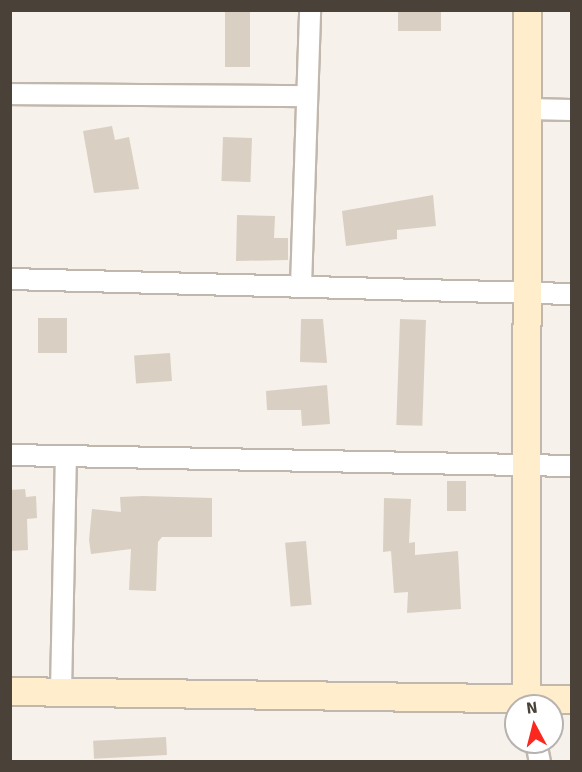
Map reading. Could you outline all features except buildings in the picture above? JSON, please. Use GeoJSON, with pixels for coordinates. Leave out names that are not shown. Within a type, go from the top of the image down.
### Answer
{"type":"FeatureCollection","features":[{"type":"Feature","properties":{"kind":"street"},"geometry":{"type":"LineString","coordinates":[[301,286],[310,10]]}},
{"type":"Feature","properties":{"kind":"street"},"geometry":{"type":"LineString","coordinates":[[527,10],[528,292],[525,466],[527,694]]}},
{"type":"Feature","properties":{"kind":"street"},"geometry":{"type":"LineString","coordinates":[[10,94],[307,96]]}},
{"type":"Feature","properties":{"kind":"street"},"geometry":{"type":"LineString","coordinates":[[528,109],[572,110]]}},
{"type":"Feature","properties":{"kind":"street"},"geometry":{"type":"LineString","coordinates":[[10,279],[572,294]]}},
{"type":"Feature","properties":{"kind":"street"},"geometry":{"type":"LineString","coordinates":[[10,454],[66,459],[572,466]]}},
{"type":"Feature","properties":{"kind":"street"},"geometry":{"type":"LineString","coordinates":[[61,691],[66,459]]}},
{"type":"Feature","properties":{"kind":"street"},"geometry":{"type":"LineString","coordinates":[[10,691],[504,701]]}}]}
